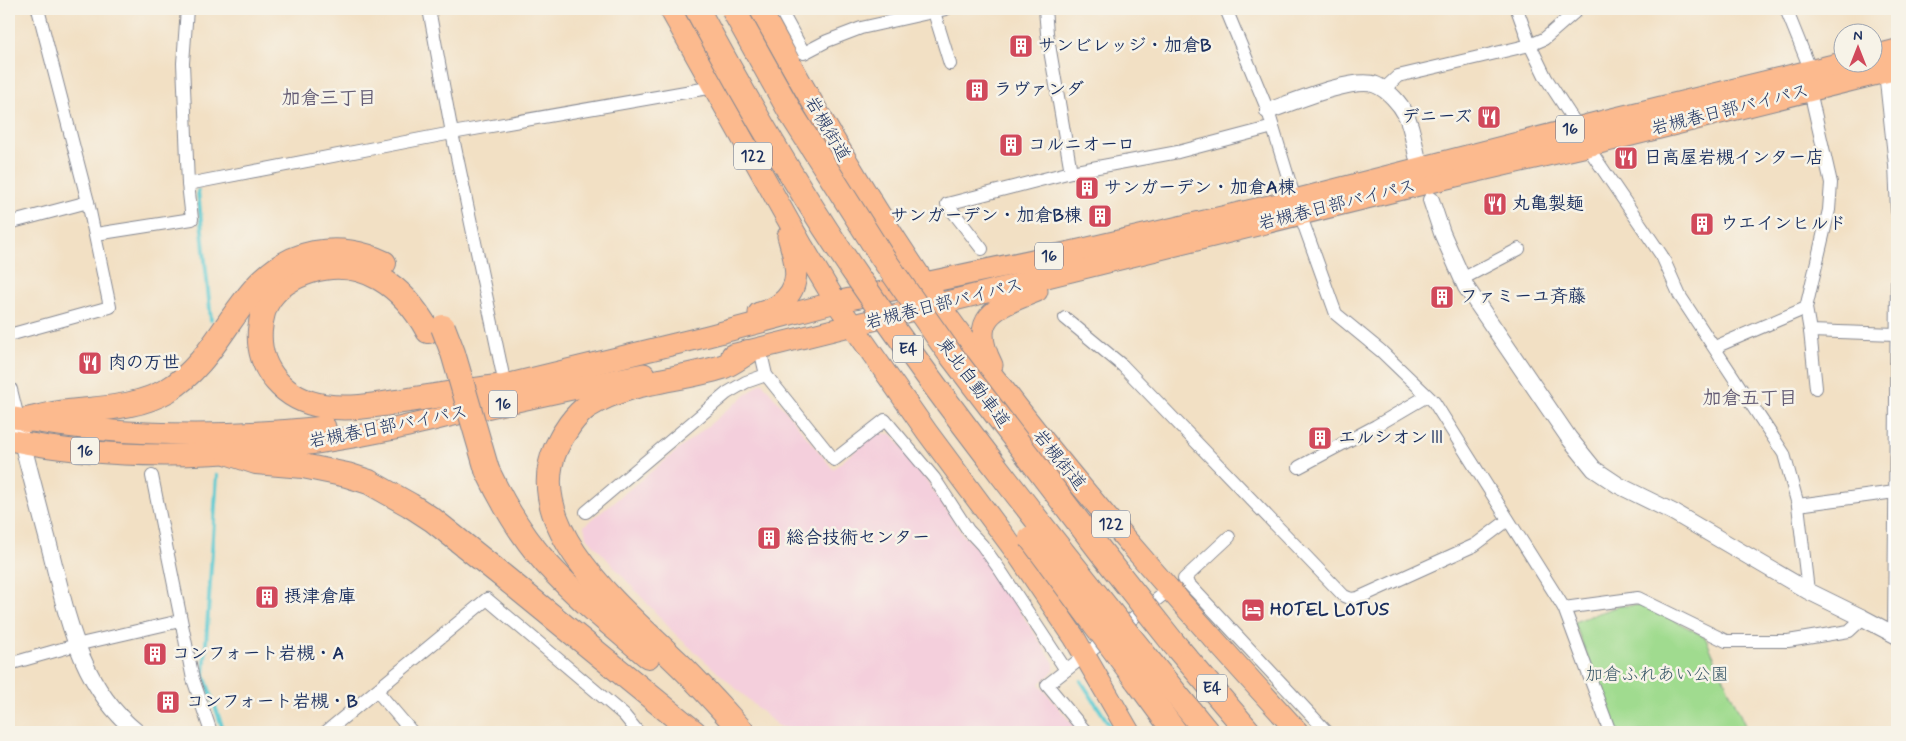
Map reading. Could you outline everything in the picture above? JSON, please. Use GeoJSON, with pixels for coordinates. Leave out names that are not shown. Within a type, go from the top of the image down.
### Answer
{"type":"FeatureCollection","features":[{"type":"Feature","properties":{"kind":"highway","name":"122"},"geometry":{"type":"LineString","coordinates":[[670,9],[836,302],[1019,556],[1074,637],[1129,732]]}},
{"type":"Feature","properties":{"kind":"highway","name":"東北自動車道"},"geometry":{"type":"LineString","coordinates":[[697,9],[763,127],[860,281],[945,400],[1039,524],[1145,673],[1207,732]]}},
{"type":"Feature","properties":{"kind":"highway","name":"東北自動車道"},"geometry":{"type":"LineString","coordinates":[[733,9],[792,115],[882,257],[954,359],[1102,554],[1174,644],[1249,732]]}},
{"type":"Feature","properties":{"kind":"highway","name":"岩槻街道"},"geometry":{"type":"LineString","coordinates":[[760,9],[851,170],[939,304],[1058,460],[1169,590],[1298,732]]}},
{"type":"Feature","properties":{"kind":"highway","name":"岩槻春日部バイパス"},"geometry":{"type":"LineString","coordinates":[[16,427],[149,434],[227,434],[286,431],[334,426],[365,420],[836,302],[924,282],[1447,178],[1582,136],[1810,81],[1885,66],[1897,50]]}},
{"type":"Feature","properties":{"kind":"highway","name":"岩槻春日部バイパス"},"geometry":{"type":"LineString","coordinates":[[1810,81],[1834,68]]}},
{"type":"Feature","properties":{"kind":"highway"},"geometry":{"type":"LineString","coordinates":[[638,353],[678,338],[747,318],[778,305],[789,295],[797,271],[779,204]]}},
{"type":"Feature","properties":{"kind":"highway","name":"岩槻春日部バイパス"},"geometry":{"type":"LineString","coordinates":[[16,427],[101,452],[149,454],[229,453],[340,439],[754,351],[1111,261],[1298,207]]}},
{"type":"Feature","properties":{"kind":"highway"},"geometry":{"type":"LineString","coordinates":[[896,240],[915,260],[938,269],[966,274]]}},
{"type":"Feature","properties":{"kind":"highway"},"geometry":{"type":"LineString","coordinates":[[16,427],[66,412],[132,405],[148,400],[168,390],[187,377],[202,362],[244,302],[260,283],[276,269],[310,254],[328,251],[350,251],[370,256],[388,264],[402,274],[418,290],[433,310],[435,329]]}},
{"type":"Feature","properties":{"kind":"highway"},"geometry":{"type":"LineString","coordinates":[[1058,460],[1022,405],[993,367],[983,346],[983,330],[994,310],[1001,306],[1111,261]]}},
{"type":"Feature","properties":{"kind":"highway"},"geometry":{"type":"LineString","coordinates":[[501,386],[375,406],[347,408],[323,406],[306,401],[284,389],[272,378],[266,367],[259,341],[264,310],[276,290],[288,281],[302,274],[327,267],[354,268],[381,278],[407,300],[435,329],[453,353],[480,472],[492,513],[504,534],[532,568],[589,625],[662,688],[702,732]]}},
{"type":"Feature","properties":{"kind":"highway"},"geometry":{"type":"LineString","coordinates":[[743,732],[677,662],[612,599],[584,566],[560,528],[549,491],[549,476],[554,452],[559,441],[586,408],[615,392],[724,367],[754,351]]}},
{"type":"Feature","properties":{"kind":"highway"},"geometry":{"type":"LineString","coordinates":[[229,453],[256,462],[303,466],[347,475],[369,482],[402,501],[432,520],[694,732]]}},
{"type":"Feature","properties":{"kind":"highway"},"geometry":{"type":"LineString","coordinates":[[480,472],[539,555],[559,576],[668,673],[743,732]]}},
{"type":"Feature","properties":{"kind":"highway"},"geometry":{"type":"LineString","coordinates":[[1145,673],[1175,732]]}},
{"type":"Feature","properties":{"kind":"street"},"geometry":{"type":"LineString","coordinates":[[9,335],[110,306],[96,234],[38,9]]}},
{"type":"Feature","properties":{"kind":"street"},"geometry":{"type":"LineString","coordinates":[[96,234],[192,218],[188,184],[183,63],[186,9]]}},
{"type":"Feature","properties":{"kind":"street"},"geometry":{"type":"LineString","coordinates":[[429,9],[501,386]]}},
{"type":"Feature","properties":{"kind":"street"},"geometry":{"type":"LineString","coordinates":[[780,9],[804,52],[861,28],[940,10],[950,64]]}},
{"type":"Feature","properties":{"kind":"street"},"geometry":{"type":"LineString","coordinates":[[1045,9],[1047,33],[1072,172]]}},
{"type":"Feature","properties":{"kind":"street"},"geometry":{"type":"LineString","coordinates":[[1226,9],[1270,119],[1298,207],[1336,314],[1381,350],[1434,402],[1564,608],[1610,732]]}},
{"type":"Feature","properties":{"kind":"street"},"geometry":{"type":"LineString","coordinates":[[1517,9],[1530,45],[1546,78],[1582,136],[1662,256],[1680,296],[1784,454],[1798,506],[1808,591]]}},
{"type":"Feature","properties":{"kind":"street"},"geometry":{"type":"LineString","coordinates":[[1383,90],[1398,76],[1530,45],[1544,39],[1576,12],[1575,9]]}},
{"type":"Feature","properties":{"kind":"street"},"geometry":{"type":"LineString","coordinates":[[1786,9],[1810,81],[1831,183],[1829,210],[1806,308],[1816,388]]}},
{"type":"Feature","properties":{"kind":"street"},"geometry":{"type":"LineString","coordinates":[[1885,66],[1896,165],[1897,211]]}},
{"type":"Feature","properties":{"kind":"street"},"geometry":{"type":"LineString","coordinates":[[982,249],[947,204],[1072,172],[1178,152],[1270,119],[1337,88],[1367,83],[1377,85],[1401,105],[1408,117],[1417,156]]}},
{"type":"Feature","properties":{"kind":"street"},"geometry":{"type":"LineString","coordinates":[[188,184],[452,133],[714,87]]}},
{"type":"Feature","properties":{"kind":"street"},"geometry":{"type":"LineString","coordinates":[[1431,200],[1442,233],[1462,279],[1569,438],[1594,469],[1618,485],[1673,512],[1808,591],[1896,635],[1897,281]]}},
{"type":"Feature","properties":{"kind":"street"},"geometry":{"type":"LineString","coordinates":[[9,223],[88,202]]}},
{"type":"Feature","properties":{"kind":"street"},"geometry":{"type":"LineString","coordinates":[[1462,279],[1519,249]]}},
{"type":"Feature","properties":{"kind":"street"},"geometry":{"type":"LineString","coordinates":[[1715,347],[1806,308]]}},
{"type":"Feature","properties":{"kind":"street"},"geometry":{"type":"LineString","coordinates":[[1065,318],[1123,366],[1344,596],[1351,599],[1358,598],[1475,545],[1508,520]]}},
{"type":"Feature","properties":{"kind":"street"},"geometry":{"type":"LineString","coordinates":[[1810,331],[1896,334]]}},
{"type":"Feature","properties":{"kind":"street"},"geometry":{"type":"LineString","coordinates":[[754,351],[766,375],[834,460],[885,420],[934,478],[968,530],[982,545],[1000,570],[1066,670]]}},
{"type":"Feature","properties":{"kind":"street"},"geometry":{"type":"LineString","coordinates":[[586,512],[727,393],[746,382],[766,375]]}},
{"type":"Feature","properties":{"kind":"street"},"geometry":{"type":"LineString","coordinates":[[9,390],[16,427],[76,645],[97,688],[110,705],[137,732]]}},
{"type":"Feature","properties":{"kind":"street"},"geometry":{"type":"LineString","coordinates":[[1299,467],[1427,396]]}},
{"type":"Feature","properties":{"kind":"street"},"geometry":{"type":"LineString","coordinates":[[152,476],[192,679],[211,732]]}},
{"type":"Feature","properties":{"kind":"street"},"geometry":{"type":"LineString","coordinates":[[1798,506],[1895,492]]}},
{"type":"Feature","properties":{"kind":"street"},"geometry":{"type":"LineString","coordinates":[[1229,536],[1184,579],[1327,732]]}},
{"type":"Feature","properties":{"kind":"street"},"geometry":{"type":"LineString","coordinates":[[1086,732],[1047,685],[1169,590]]}},
{"type":"Feature","properties":{"kind":"street"},"geometry":{"type":"LineString","coordinates":[[1564,608],[1638,598],[1726,641],[1788,641],[1849,631],[1863,618]]}},
{"type":"Feature","properties":{"kind":"street"},"geometry":{"type":"LineString","coordinates":[[326,732],[487,599],[624,716],[638,732]]}},
{"type":"Feature","properties":{"kind":"street"},"geometry":{"type":"LineString","coordinates":[[9,664],[76,645],[180,621]]}},
{"type":"Feature","properties":{"kind":"street"},"geometry":{"type":"LineString","coordinates":[[377,691],[412,732]]}},
{"type":"Feature","properties":{"kind":"shaded area"},"geometry":{"type":"Polygon","coordinates":[[[762,382],[833,469],[877,433],[892,434],[928,482],[963,535],[981,552],[1054,663],[1054,671],[1039,684],[1079,732],[801,732],[778,726],[675,634],[586,536],[584,526],[762,382]]]}},
{"type":"Feature","properties":{"kind":"green space","name":"加倉ふれあい公園"},"geometry":{"type":"Polygon","coordinates":[[[1646,605],[1705,637],[1748,732],[1617,732],[1574,622],[1618,606],[1646,605]]]}},
{"type":"Feature","properties":{"kind":"waterway"},"geometry":{"type":"LineString","coordinates":[[198,191],[211,320]]}},
{"type":"Feature","properties":{"kind":"waterway"},"geometry":{"type":"LineString","coordinates":[[217,475],[204,675],[224,732]]}},
{"type":"Feature","properties":{"kind":"waterway"},"geometry":{"type":"LineString","coordinates":[[1081,681],[1114,732]]}},
{"type":"Feature","properties":{"kind":"place","name":"サンビレッジ・加倉B"},"geometry":{"type":"Point","coordinates":[1021,46]}},
{"type":"Feature","properties":{"kind":"place","name":"ラヴァンダ"},"geometry":{"type":"Point","coordinates":[977,90]}},
{"type":"Feature","properties":{"kind":"place","name":"デニーズ"},"geometry":{"type":"Point","coordinates":[1489,117]}},
{"type":"Feature","properties":{"kind":"place","name":"コルニオーロ"},"geometry":{"type":"Point","coordinates":[1011,145]}},
{"type":"Feature","properties":{"kind":"place","name":"日高屋岩槻インター店"},"geometry":{"type":"Point","coordinates":[1626,158]}},
{"type":"Feature","properties":{"kind":"place","name":"サンガーデン・加倉A棟"},"geometry":{"type":"Point","coordinates":[1087,188]}},
{"type":"Feature","properties":{"kind":"place","name":"丸亀製麺"},"geometry":{"type":"Point","coordinates":[1495,204]}},
{"type":"Feature","properties":{"kind":"place","name":"サンガーデン・加倉B棟"},"geometry":{"type":"Point","coordinates":[1100,216]}},
{"type":"Feature","properties":{"kind":"place","name":"ウエインヒルド"},"geometry":{"type":"Point","coordinates":[1702,224]}},
{"type":"Feature","properties":{"kind":"place","name":"ファミーユ斉藤"},"geometry":{"type":"Point","coordinates":[1442,297]}},
{"type":"Feature","properties":{"kind":"place","name":"肉の万世"},"geometry":{"type":"Point","coordinates":[90,363]}},
{"type":"Feature","properties":{"kind":"place","name":"エルシオンⅢ"},"geometry":{"type":"Point","coordinates":[1320,438]}},
{"type":"Feature","properties":{"kind":"place","name":"総合技術センター"},"geometry":{"type":"Point","coordinates":[769,538]}},
{"type":"Feature","properties":{"kind":"place","name":"摂津倉庫"},"geometry":{"type":"Point","coordinates":[267,597]}},
{"type":"Feature","properties":{"kind":"place","name":"HOTEL LOTUS"},"geometry":{"type":"Point","coordinates":[1253,610]}},
{"type":"Feature","properties":{"kind":"place","name":"コンフォート岩槻・A"},"geometry":{"type":"Point","coordinates":[155,654]}},
{"type":"Feature","properties":{"kind":"place","name":"コンフォート岩槻・B"},"geometry":{"type":"Point","coordinates":[168,702]}},
{"type":"Feature","properties":{"kind":"district","name":"加倉三丁目"},"geometry":{"type":"Point","coordinates":[329,98]}},
{"type":"Feature","properties":{"kind":"district","name":"加倉五丁目"},"geometry":{"type":"Point","coordinates":[1750,398]}}]}
